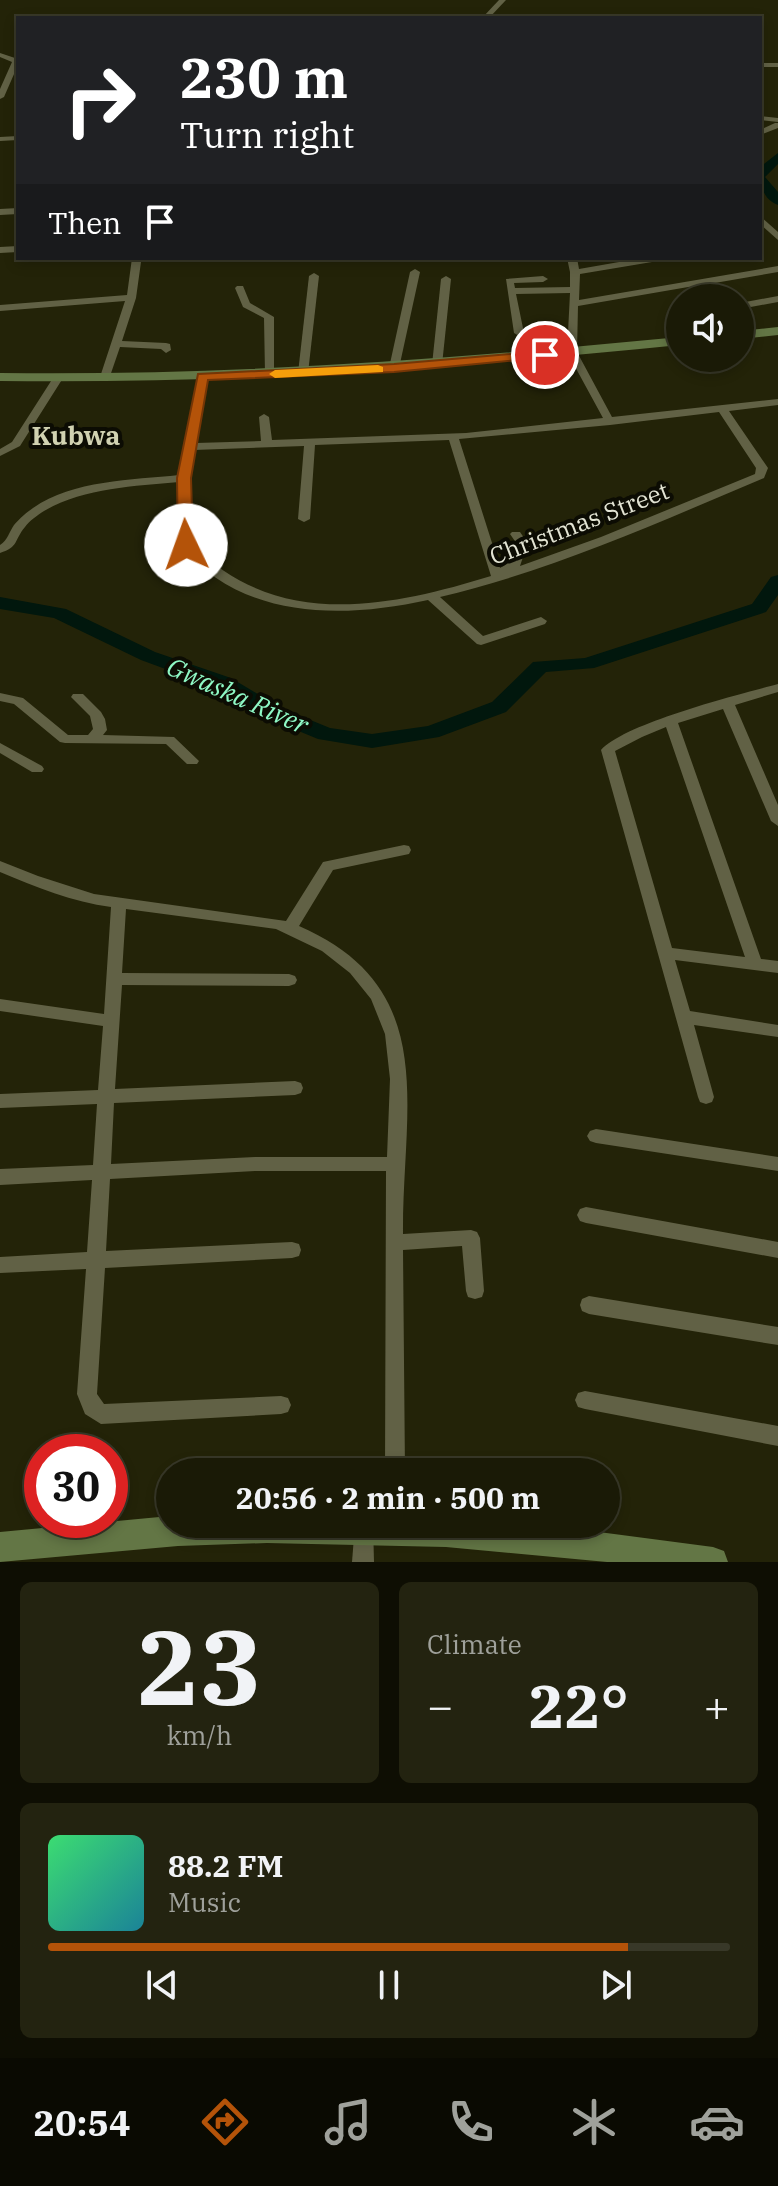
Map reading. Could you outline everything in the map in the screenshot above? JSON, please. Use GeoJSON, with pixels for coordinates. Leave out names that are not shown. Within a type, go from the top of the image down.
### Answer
{"type":"FeatureCollection","features":[{"type":"Feature","properties":{"kind":"main road"},"geometry":{"type":"LineString","coordinates":[[754,334],[778,331]]}},
{"type":"Feature","properties":{"kind":"main road"},"geometry":{"type":"LineString","coordinates":[[0,377],[202,377],[303,373],[437,365],[666,342]]}},
{"type":"Feature","properties":{"kind":"main road"},"geometry":{"type":"LineString","coordinates":[[0,1547],[156,1533]]}},
{"type":"Feature","properties":{"kind":"main road"},"geometry":{"type":"LineString","coordinates":[[520,1538],[713,1562]]}},
{"type":"Feature","properties":{"kind":"street"},"geometry":{"type":"LineString","coordinates":[[487,16],[503,0]]}},
{"type":"Feature","properties":{"kind":"street"},"geometry":{"type":"LineString","coordinates":[[0,55],[15,59],[4,77],[0,97]]}},
{"type":"Feature","properties":{"kind":"street"},"geometry":{"type":"LineString","coordinates":[[762,222],[775,238]]}},
{"type":"Feature","properties":{"kind":"street"},"geometry":{"type":"LineString","coordinates":[[105,377],[131,298],[137,260]]}},
{"type":"Feature","properties":{"kind":"street"},"geometry":{"type":"LineString","coordinates":[[572,260],[575,272],[572,352],[610,422]]}},
{"type":"Feature","properties":{"kind":"street"},"geometry":{"type":"LineString","coordinates":[[575,272],[646,260]]}},
{"type":"Feature","properties":{"kind":"street"},"geometry":{"type":"LineString","coordinates":[[573,304],[778,269]]}},
{"type":"Feature","properties":{"kind":"street"},"geometry":{"type":"LineString","coordinates":[[394,368],[415,272]]}},
{"type":"Feature","properties":{"kind":"street"},"geometry":{"type":"LineString","coordinates":[[519,333],[509,281],[542,274],[545,291]]}},
{"type":"Feature","properties":{"kind":"street"},"geometry":{"type":"LineString","coordinates":[[303,373],[314,276]]}},
{"type":"Feature","properties":{"kind":"street"},"geometry":{"type":"LineString","coordinates":[[437,365],[446,279]]}},
{"type":"Feature","properties":{"kind":"street"},"geometry":{"type":"LineString","coordinates":[[240,288],[246,305],[269,317],[270,374]]}},
{"type":"Feature","properties":{"kind":"street"},"geometry":{"type":"LineString","coordinates":[[511,291],[574,290]]}},
{"type":"Feature","properties":{"kind":"street"},"geometry":{"type":"LineString","coordinates":[[0,308],[131,298]]}},
{"type":"Feature","properties":{"kind":"street"},"geometry":{"type":"LineString","coordinates":[[754,303],[778,299]]}},
{"type":"Feature","properties":{"kind":"street"},"geometry":{"type":"LineString","coordinates":[[116,344],[158,343],[166,346],[166,350]]}},
{"type":"Feature","properties":{"kind":"street","name":"Christmas Street"},"geometry":{"type":"LineString","coordinates":[[202,377],[184,478],[186,545],[212,571],[243,589],[276,601],[317,608],[367,607],[431,596],[545,564],[760,476],[762,468],[723,410]]}},
{"type":"Feature","properties":{"kind":"street"},"geometry":{"type":"LineString","coordinates":[[0,453],[16,444],[58,378]]}},
{"type":"Feature","properties":{"kind":"street"},"geometry":{"type":"LineString","coordinates":[[189,447],[453,437],[778,402]]}},
{"type":"Feature","properties":{"kind":"street"},"geometry":{"type":"LineString","coordinates":[[264,417],[267,444]]}},
{"type":"Feature","properties":{"kind":"street"},"geometry":{"type":"LineString","coordinates":[[453,437],[498,577],[518,562],[518,553],[525,548],[516,534]]}},
{"type":"Feature","properties":{"kind":"street"},"geometry":{"type":"LineString","coordinates":[[304,519],[310,442]]}},
{"type":"Feature","properties":{"kind":"street"},"geometry":{"type":"LineString","coordinates":[[0,549],[9,545],[12,534],[33,515],[67,496],[91,489],[184,478]]}},
{"type":"Feature","properties":{"kind":"street"},"geometry":{"type":"LineString","coordinates":[[431,596],[481,641],[541,621]]}},
{"type":"Feature","properties":{"kind":"street"},"geometry":{"type":"LineString","coordinates":[[706,1097],[608,750],[617,742],[671,722],[778,688]]}},
{"type":"Feature","properties":{"kind":"street"},"geometry":{"type":"LineString","coordinates":[[0,697],[18,701],[65,739],[169,740],[192,761]]}},
{"type":"Feature","properties":{"kind":"street"},"geometry":{"type":"LineString","coordinates":[[78,697],[96,712],[101,722],[100,730],[92,739]]}},
{"type":"Feature","properties":{"kind":"street"},"geometry":{"type":"LineString","coordinates":[[727,703],[778,821]]}},
{"type":"Feature","properties":{"kind":"street"},"geometry":{"type":"LineString","coordinates":[[671,722],[755,964]]}},
{"type":"Feature","properties":{"kind":"street"},"geometry":{"type":"LineString","coordinates":[[0,747],[37,769]]}},
{"type":"Feature","properties":{"kind":"street"},"geometry":{"type":"LineString","coordinates":[[290,928],[328,866],[404,850]]}},
{"type":"Feature","properties":{"kind":"street"},"geometry":{"type":"LineString","coordinates":[[0,866],[70,893],[119,903],[257,920],[290,928],[320,942],[365,976],[385,1010],[396,1048],[399,1075],[394,1242],[395,1458]]}},
{"type":"Feature","properties":{"kind":"street"},"geometry":{"type":"LineString","coordinates":[[119,903],[87,1394],[92,1407],[101,1414],[281,1405]]}},
{"type":"Feature","properties":{"kind":"street"},"geometry":{"type":"LineString","coordinates":[[667,953],[778,967]]}},
{"type":"Feature","properties":{"kind":"street"},"geometry":{"type":"LineString","coordinates":[[114,979],[289,980]]}},
{"type":"Feature","properties":{"kind":"street"},"geometry":{"type":"LineString","coordinates":[[0,1005],[111,1021]]}},
{"type":"Feature","properties":{"kind":"street"},"geometry":{"type":"LineString","coordinates":[[685,1017],[778,1031]]}},
{"type":"Feature","properties":{"kind":"street"},"geometry":{"type":"LineString","coordinates":[[0,1101],[295,1088]]}},
{"type":"Feature","properties":{"kind":"street"},"geometry":{"type":"LineString","coordinates":[[596,1136],[778,1164]]}},
{"type":"Feature","properties":{"kind":"street"},"geometry":{"type":"LineString","coordinates":[[0,1177],[255,1164],[395,1164]]}},
{"type":"Feature","properties":{"kind":"street"},"geometry":{"type":"LineString","coordinates":[[586,1215],[778,1250]]}},
{"type":"Feature","properties":{"kind":"street"},"geometry":{"type":"LineString","coordinates":[[394,1242],[471,1238],[475,1291]]}},
{"type":"Feature","properties":{"kind":"street"},"geometry":{"type":"LineString","coordinates":[[0,1265],[292,1250]]}},
{"type":"Feature","properties":{"kind":"street"},"geometry":{"type":"LineString","coordinates":[[589,1305],[778,1336]]}},
{"type":"Feature","properties":{"kind":"street"},"geometry":{"type":"LineString","coordinates":[[585,1400],[778,1436]]}},
{"type":"Feature","properties":{"kind":"street"},"geometry":{"type":"LineString","coordinates":[[363,1562],[364,1538]]}},
{"type":"Feature","properties":{"kind":"waterway","name":"Gwaska River"},"geometry":{"type":"LineString","coordinates":[[762,172],[778,157]]}},
{"type":"Feature","properties":{"kind":"waterway","name":"Gwaska River"},"geometry":{"type":"LineString","coordinates":[[762,181],[778,201]]}},
{"type":"Feature","properties":{"kind":"waterway","name":"Gwaska River"},"geometry":{"type":"LineString","coordinates":[[0,603],[59,613],[148,656],[224,683],[274,713],[326,734],[372,741],[431,732],[499,707],[540,666],[587,664],[759,608],[778,581]]}},
{"type":"Feature","properties":{"kind":"slow traffic"},"geometry":{"type":"LineString","coordinates":[[275,374],[378,369]]}},
{"type":"Feature","properties":{"kind":"district","name":"Kubwa"},"geometry":{"type":"Point","coordinates":[76,435]}},
{"type":"Feature","properties":{"kind":"route"},"geometry":{"type":"LineString","coordinates":[[186,545],[183,525],[184,478],[202,377],[394,368],[545,355]]}}]}
